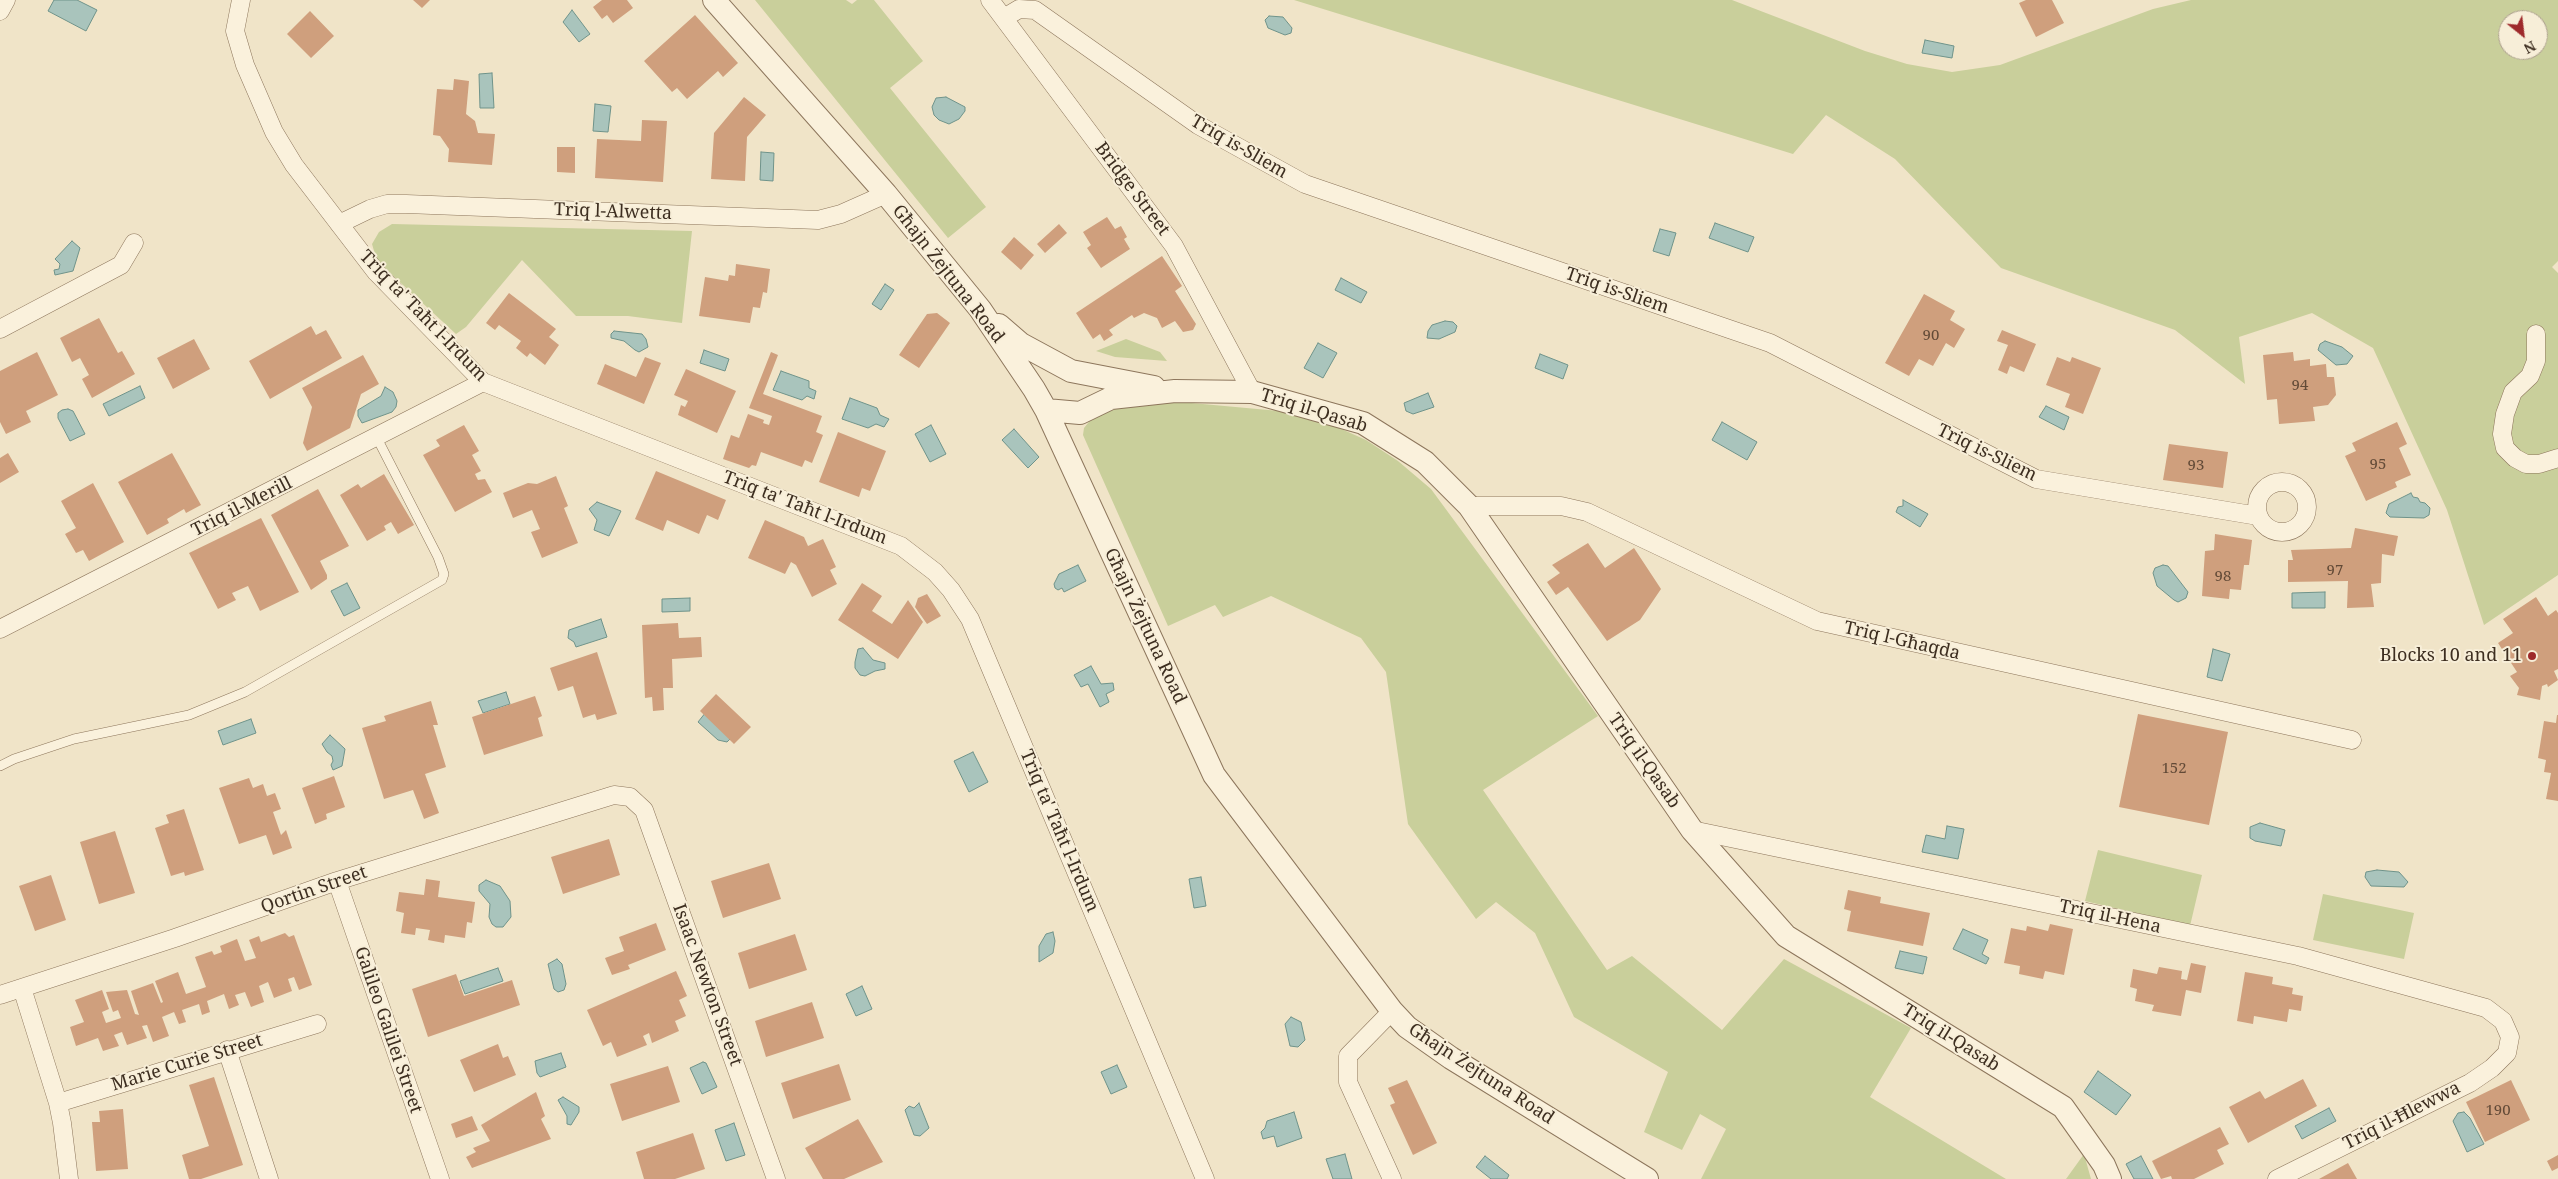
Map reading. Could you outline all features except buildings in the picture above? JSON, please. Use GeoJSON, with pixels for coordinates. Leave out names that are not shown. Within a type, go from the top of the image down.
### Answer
{"type":"FeatureCollection","features":[{"type":"Feature","properties":{"kind":"street"},"geometry":{"type":"LineString","coordinates":[[0,10],[6,0]]}},
{"type":"Feature","properties":{"kind":"street","name":"Triq ta' Taħt l-Irdum"},"geometry":{"type":"LineString","coordinates":[[241,0],[235,31],[245,65],[270,124],[294,165],[376,272],[483,382],[901,546],[935,572],[952,590],[970,619],[1205,1179]]}},
{"type":"Feature","properties":{"kind":"street","name":"Għajn Żejtuna Road"},"geometry":{"type":"LineString","coordinates":[[714,0],[886,194],[980,309],[1034,389],[1046,410],[1214,776],[1392,1011],[1407,1027],[1451,1058],[1647,1179]]}},
{"type":"Feature","properties":{"kind":"street","name":"Bridge Street"},"geometry":{"type":"LineString","coordinates":[[990,0],[1174,246],[1252,392]]}},
{"type":"Feature","properties":{"kind":"street","name":"Triq is-Sliem"},"geometry":{"type":"LineString","coordinates":[[1004,18],[1019,9],[1034,10],[1198,125],[1305,184],[1770,343],[2036,479],[2258,516]]}},
{"type":"Feature","properties":{"kind":"street","name":"Triq l-Alwetta"},"geometry":{"type":"LineString","coordinates":[[339,224],[370,209],[387,204],[818,220],[841,214],[886,194]]}},
{"type":"Feature","properties":{"kind":"street"},"geometry":{"type":"LineString","coordinates":[[0,329],[121,265],[134,244]]}},
{"type":"Feature","properties":{"kind":"street","name":"Triq il-Qasab"},"geometry":{"type":"LineString","coordinates":[[980,309],[1021,344],[1071,371],[1175,391]]}},
{"type":"Feature","properties":{"kind":"street"},"geometry":{"type":"LineString","coordinates":[[2536,334],[2536,361],[2530,376],[2513,392],[2505,414],[2502,434],[2505,448],[2515,458],[2526,464],[2539,464],[2558,458]]}},
{"type":"Feature","properties":{"kind":"street"},"geometry":{"type":"LineString","coordinates":[[1034,389],[1051,360]]}},
{"type":"Feature","properties":{"kind":"street","name":"Triq il-Merill"},"geometry":{"type":"LineString","coordinates":[[0,630],[483,382]]}},
{"type":"Feature","properties":{"kind":"street","name":"Triq il-Qasab"},"geometry":{"type":"LineString","coordinates":[[1046,410],[1080,413],[1111,398],[1175,391],[1252,392],[1363,423],[1425,462],[1468,506],[1692,830],[1786,936],[2063,1107],[2104,1165],[2110,1179]]}},
{"type":"Feature","properties":{"kind":"street","name":"Triq l-Għaqda"},"geometry":{"type":"LineString","coordinates":[[1468,506],[1560,506],[1587,512],[1816,621],[2352,740]]}},
{"type":"Feature","properties":{"kind":"street","name":"Qortin Street"},"geometry":{"type":"LineString","coordinates":[[0,995],[337,881],[614,795],[630,797]]}},
{"type":"Feature","properties":{"kind":"street","name":"Isaac Newton Street"},"geometry":{"type":"LineString","coordinates":[[630,797],[644,810],[776,1179]]}},
{"type":"Feature","properties":{"kind":"street","name":"Triq il-Hena"},"geometry":{"type":"LineString","coordinates":[[1692,830],[2298,956],[2486,1008],[2503,1021],[2510,1037]]}},
{"type":"Feature","properties":{"kind":"street","name":"Galileo Galilei Street"},"geometry":{"type":"LineString","coordinates":[[337,881],[440,1179]]}},
{"type":"Feature","properties":{"kind":"street"},"geometry":{"type":"LineString","coordinates":[[22,988],[58,1103],[69,1179]]}},
{"type":"Feature","properties":{"kind":"street"},"geometry":{"type":"LineString","coordinates":[[1392,1011],[1369,1032],[1348,1056],[1348,1082],[1392,1179]]}},
{"type":"Feature","properties":{"kind":"street","name":"Marie Curie Street"},"geometry":{"type":"LineString","coordinates":[[58,1103],[317,1024]]}},
{"type":"Feature","properties":{"kind":"street","name":"Triq il-Ħlewwa"},"geometry":{"type":"LineString","coordinates":[[2277,1179],[2470,1083],[2492,1068],[2507,1053],[2510,1037]]}},
{"type":"Feature","properties":{"kind":"street"},"geometry":{"type":"LineString","coordinates":[[227,1050],[269,1179]]}},
{"type":"Feature","properties":{"kind":"lane"},"geometry":{"type":"LineString","coordinates":[[0,766],[14,759],[74,739],[189,716],[245,692],[442,580],[444,574],[438,557],[377,438]]}},
{"type":"Feature","properties":{"kind":"green space"},"geometry":{"type":"Polygon","coordinates":[[[755,0],[846,0],[852,4],[857,0],[874,0],[923,61],[890,88],[986,207],[948,238],[755,0]]]}},
{"type":"Feature","properties":{"kind":"green space"},"geometry":{"type":"Polygon","coordinates":[[[1294,0],[1732,0],[1865,51],[1907,64],[1952,72],[2000,65],[2153,9],[2191,0],[2558,0],[2558,261],[2552,267],[2558,273],[2558,575],[2484,625],[2447,510],[2373,348],[2312,313],[2239,337],[2245,384],[2175,330],[2001,268],[1895,159],[1826,115],[1793,154],[1294,0]]]}},
{"type":"Feature","properties":{"kind":"green space"},"geometry":{"type":"Polygon","coordinates":[[[392,224],[692,231],[682,323],[628,316],[576,316],[522,260],[466,327],[456,334],[377,261],[372,244],[379,232],[392,224]]]}},
{"type":"Feature","properties":{"kind":"green space"},"geometry":{"type":"Polygon","coordinates":[[[1126,339],[1160,352],[1167,361],[1115,357],[1096,351],[1126,339]]]}},
{"type":"Feature","properties":{"kind":"green space"},"geometry":{"type":"Polygon","coordinates":[[[1170,401],[1279,411],[1337,427],[1366,440],[1398,461],[1431,489],[1598,716],[1483,790],[1607,970],[1632,956],[1722,1030],[1784,959],[1911,1028],[1870,1097],[2006,1179],[1701,1179],[1726,1129],[1700,1114],[1682,1150],[1644,1132],[1668,1072],[1574,1017],[1535,933],[1496,902],[1476,919],[1408,824],[1386,672],[1361,638],[1271,596],[1223,617],[1215,605],[1168,626],[1083,435],[1084,428],[1092,418],[1110,406],[1170,401]]]}},
{"type":"Feature","properties":{"kind":"green space"},"geometry":{"type":"Polygon","coordinates":[[[2098,850],[2202,875],[2190,926],[2085,901],[2098,850]]]}},
{"type":"Feature","properties":{"kind":"green space"},"geometry":{"type":"Polygon","coordinates":[[[2323,894],[2414,913],[2404,959],[2313,940],[2323,894]]]}},
{"type":"Feature","properties":{"kind":"green space"},"geometry":{"type":"Polygon","coordinates":[[[2084,1154],[2091,1179],[2066,1179],[2084,1154]]]}},
{"type":"Feature","properties":{"kind":"water"},"geometry":{"type":"Polygon","coordinates":[[[54,0],[77,0],[97,10],[86,31],[48,11],[54,0]]]}},
{"type":"Feature","properties":{"kind":"water"},"geometry":{"type":"Polygon","coordinates":[[[572,10],[590,34],[579,42],[563,22],[572,10]]]}},
{"type":"Feature","properties":{"kind":"water"},"geometry":{"type":"Polygon","coordinates":[[[1269,16],[1283,17],[1292,28],[1291,33],[1285,35],[1268,28],[1265,20],[1269,16]]]}},
{"type":"Feature","properties":{"kind":"water"},"geometry":{"type":"Polygon","coordinates":[[[1925,40],[1954,46],[1952,58],[1922,53],[1925,40]]]}},
{"type":"Feature","properties":{"kind":"water"},"geometry":{"type":"Polygon","coordinates":[[[492,73],[494,108],[480,108],[479,74],[492,73]]]}},
{"type":"Feature","properties":{"kind":"water"},"geometry":{"type":"Polygon","coordinates":[[[946,97],[965,107],[965,111],[959,119],[949,124],[939,120],[934,115],[932,107],[936,98],[946,97]]]}},
{"type":"Feature","properties":{"kind":"water"},"geometry":{"type":"Polygon","coordinates":[[[595,104],[611,106],[608,132],[593,131],[595,104]]]}},
{"type":"Feature","properties":{"kind":"water"},"geometry":{"type":"Polygon","coordinates":[[[761,152],[774,153],[773,181],[760,180],[761,152]]]}},
{"type":"Feature","properties":{"kind":"water"},"geometry":{"type":"Polygon","coordinates":[[[1715,223],[1754,237],[1748,252],[1709,238],[1715,223]]]}},
{"type":"Feature","properties":{"kind":"water"},"geometry":{"type":"Polygon","coordinates":[[[1660,229],[1676,233],[1669,256],[1653,251],[1660,229]]]}},
{"type":"Feature","properties":{"kind":"water"},"geometry":{"type":"Polygon","coordinates":[[[72,241],[80,248],[73,271],[55,275],[54,270],[59,269],[60,264],[55,259],[72,241]]]}},
{"type":"Feature","properties":{"kind":"water"},"geometry":{"type":"Polygon","coordinates":[[[1341,278],[1367,292],[1361,303],[1335,290],[1341,278]]]}},
{"type":"Feature","properties":{"kind":"water"},"geometry":{"type":"Polygon","coordinates":[[[885,284],[894,290],[881,310],[872,304],[885,284]]]}},
{"type":"Feature","properties":{"kind":"water"},"geometry":{"type":"Polygon","coordinates":[[[1445,321],[1453,322],[1457,326],[1455,332],[1439,339],[1427,338],[1428,331],[1432,325],[1445,321]]]}},
{"type":"Feature","properties":{"kind":"water"},"geometry":{"type":"Polygon","coordinates":[[[614,331],[642,334],[646,339],[648,347],[639,352],[624,341],[611,338],[611,334],[614,331]]]}},
{"type":"Feature","properties":{"kind":"water"},"geometry":{"type":"Polygon","coordinates":[[[2325,341],[2342,347],[2353,356],[2347,364],[2336,365],[2318,350],[2320,344],[2325,341]]]}},
{"type":"Feature","properties":{"kind":"water"},"geometry":{"type":"Polygon","coordinates":[[[1318,343],[1337,353],[1323,378],[1304,368],[1318,343]]]}},
{"type":"Feature","properties":{"kind":"water"},"geometry":{"type":"Polygon","coordinates":[[[704,350],[729,359],[725,371],[700,363],[704,350]]]}},
{"type":"Feature","properties":{"kind":"water"},"geometry":{"type":"Polygon","coordinates":[[[1540,354],[1568,365],[1563,379],[1535,368],[1540,354]]]}},
{"type":"Feature","properties":{"kind":"water"},"geometry":{"type":"Polygon","coordinates":[[[781,371],[809,381],[809,388],[816,391],[814,399],[807,396],[802,400],[773,390],[781,371]]]}},
{"type":"Feature","properties":{"kind":"water"},"geometry":{"type":"Polygon","coordinates":[[[140,386],[145,398],[109,416],[103,404],[140,386]]]}},
{"type":"Feature","properties":{"kind":"water"},"geometry":{"type":"Polygon","coordinates":[[[385,387],[393,392],[397,401],[396,407],[392,412],[362,423],[358,416],[358,410],[381,396],[385,387]]]}},
{"type":"Feature","properties":{"kind":"water"},"geometry":{"type":"Polygon","coordinates":[[[1428,393],[1434,407],[1413,414],[1406,411],[1404,403],[1428,393]]]}},
{"type":"Feature","properties":{"kind":"water"},"geometry":{"type":"Polygon","coordinates":[[[850,398],[877,408],[880,415],[889,419],[884,427],[876,424],[868,428],[842,419],[850,398]]]}},
{"type":"Feature","properties":{"kind":"water"},"geometry":{"type":"Polygon","coordinates":[[[2046,406],[2069,417],[2064,430],[2039,417],[2046,406]]]}},
{"type":"Feature","properties":{"kind":"water"},"geometry":{"type":"Polygon","coordinates":[[[68,409],[73,411],[85,434],[70,441],[58,418],[58,413],[68,409]]]}},
{"type":"Feature","properties":{"kind":"water"},"geometry":{"type":"Polygon","coordinates":[[[1722,422],[1757,442],[1747,460],[1712,440],[1722,422]]]}},
{"type":"Feature","properties":{"kind":"water"},"geometry":{"type":"Polygon","coordinates":[[[931,425],[946,454],[930,462],[915,434],[931,425]]]}},
{"type":"Feature","properties":{"kind":"water"},"geometry":{"type":"Polygon","coordinates":[[[1014,429],[1039,457],[1028,468],[1002,440],[1014,429]]]}},
{"type":"Feature","properties":{"kind":"water"},"geometry":{"type":"Polygon","coordinates":[[[2411,493],[2413,497],[2418,498],[2420,502],[2425,503],[2430,508],[2429,515],[2424,518],[2390,517],[2386,513],[2389,504],[2411,493]]]}},
{"type":"Feature","properties":{"kind":"water"},"geometry":{"type":"Polygon","coordinates":[[[1903,500],[1928,514],[1920,527],[1896,512],[1898,507],[1903,506],[1903,500]]]}},
{"type":"Feature","properties":{"kind":"water"},"geometry":{"type":"Polygon","coordinates":[[[597,502],[621,511],[609,536],[594,530],[597,520],[589,509],[597,502]]]}},
{"type":"Feature","properties":{"kind":"water"},"geometry":{"type":"Polygon","coordinates":[[[1078,565],[1086,581],[1064,592],[1062,588],[1058,590],[1055,588],[1054,584],[1059,574],[1078,565]]]}},
{"type":"Feature","properties":{"kind":"water"},"geometry":{"type":"Polygon","coordinates":[[[2163,565],[2168,566],[2188,592],[2186,598],[2178,602],[2157,586],[2153,573],[2155,568],[2163,565]]]}},
{"type":"Feature","properties":{"kind":"water"},"geometry":{"type":"Polygon","coordinates":[[[347,583],[360,608],[344,616],[331,591],[347,583]]]}},
{"type":"Feature","properties":{"kind":"water"},"geometry":{"type":"Polygon","coordinates":[[[2325,592],[2325,608],[2292,608],[2292,593],[2325,592]]]}},
{"type":"Feature","properties":{"kind":"water"},"geometry":{"type":"Polygon","coordinates":[[[690,598],[690,611],[662,612],[662,599],[690,598]]]}},
{"type":"Feature","properties":{"kind":"water"},"geometry":{"type":"Polygon","coordinates":[[[601,619],[607,637],[576,647],[574,642],[568,638],[569,630],[601,619]]]}},
{"type":"Feature","properties":{"kind":"water"},"geometry":{"type":"Polygon","coordinates":[[[863,648],[873,660],[885,663],[885,669],[865,676],[860,675],[855,668],[855,662],[858,649],[863,648]]]}},
{"type":"Feature","properties":{"kind":"water"},"geometry":{"type":"Polygon","coordinates":[[[2213,649],[2230,654],[2222,681],[2207,677],[2213,649]]]}},
{"type":"Feature","properties":{"kind":"water"},"geometry":{"type":"Polygon","coordinates":[[[1091,666],[1101,684],[1113,683],[1114,690],[1106,694],[1109,702],[1100,707],[1088,684],[1081,687],[1074,675],[1091,666]]]}},
{"type":"Feature","properties":{"kind":"water"},"geometry":{"type":"Polygon","coordinates":[[[506,692],[510,704],[483,713],[478,701],[506,692]]]}},
{"type":"Feature","properties":{"kind":"water"},"geometry":{"type":"Polygon","coordinates":[[[706,712],[730,739],[727,742],[718,740],[698,722],[706,712]]]}},
{"type":"Feature","properties":{"kind":"water"},"geometry":{"type":"Polygon","coordinates":[[[251,719],[256,733],[223,745],[218,731],[251,719]]]}},
{"type":"Feature","properties":{"kind":"water"},"geometry":{"type":"Polygon","coordinates":[[[330,735],[345,749],[342,766],[333,770],[331,765],[333,761],[332,756],[322,744],[330,735]]]}},
{"type":"Feature","properties":{"kind":"water"},"geometry":{"type":"Polygon","coordinates":[[[973,752],[988,782],[969,792],[954,761],[973,752]]]}},
{"type":"Feature","properties":{"kind":"water"},"geometry":{"type":"Polygon","coordinates":[[[2260,823],[2285,830],[2281,846],[2255,841],[2250,838],[2250,827],[2260,823]]]}},
{"type":"Feature","properties":{"kind":"water"},"geometry":{"type":"Polygon","coordinates":[[[1947,826],[1964,829],[1958,859],[1922,852],[1926,835],[1945,839],[1947,826]]]}},
{"type":"Feature","properties":{"kind":"water"},"geometry":{"type":"Polygon","coordinates":[[[2377,870],[2399,872],[2408,882],[2404,887],[2371,886],[2365,877],[2366,872],[2377,870]]]}},
{"type":"Feature","properties":{"kind":"water"},"geometry":{"type":"Polygon","coordinates":[[[1201,877],[1206,906],[1194,908],[1189,879],[1201,877]]]}},
{"type":"Feature","properties":{"kind":"water"},"geometry":{"type":"Polygon","coordinates":[[[486,880],[500,886],[510,901],[511,917],[503,927],[496,927],[492,924],[489,917],[490,904],[479,891],[479,885],[486,880]]]}},
{"type":"Feature","properties":{"kind":"water"},"geometry":{"type":"Polygon","coordinates":[[[1963,929],[1988,940],[1982,954],[1989,958],[1986,964],[1953,949],[1963,929]]]}},
{"type":"Feature","properties":{"kind":"water"},"geometry":{"type":"Polygon","coordinates":[[[1053,932],[1055,941],[1053,953],[1039,962],[1039,946],[1046,934],[1053,932]]]}},
{"type":"Feature","properties":{"kind":"water"},"geometry":{"type":"Polygon","coordinates":[[[1900,951],[1927,957],[1923,974],[1895,968],[1900,951]]]}},
{"type":"Feature","properties":{"kind":"water"},"geometry":{"type":"Polygon","coordinates":[[[557,959],[562,964],[566,984],[564,990],[558,992],[554,989],[548,964],[557,959]]]}},
{"type":"Feature","properties":{"kind":"water"},"geometry":{"type":"Polygon","coordinates":[[[498,968],[503,981],[465,994],[460,981],[498,968]]]}},
{"type":"Feature","properties":{"kind":"water"},"geometry":{"type":"Polygon","coordinates":[[[862,986],[872,1009],[856,1016],[846,994],[862,986]]]}},
{"type":"Feature","properties":{"kind":"water"},"geometry":{"type":"Polygon","coordinates":[[[1291,1017],[1301,1022],[1305,1040],[1298,1047],[1290,1046],[1285,1024],[1291,1017]]]}},
{"type":"Feature","properties":{"kind":"water"},"geometry":{"type":"Polygon","coordinates":[[[561,1053],[566,1067],[540,1077],[537,1073],[535,1061],[561,1053]]]}},
{"type":"Feature","properties":{"kind":"water"},"geometry":{"type":"Polygon","coordinates":[[[703,1062],[706,1063],[717,1087],[702,1094],[690,1068],[703,1062]]]}},
{"type":"Feature","properties":{"kind":"water"},"geometry":{"type":"Polygon","coordinates":[[[1117,1065],[1127,1087],[1111,1094],[1101,1072],[1117,1065]]]}},
{"type":"Feature","properties":{"kind":"water"},"geometry":{"type":"Polygon","coordinates":[[[2098,1071],[2131,1095],[2116,1115],[2084,1092],[2098,1071]]]}},
{"type":"Feature","properties":{"kind":"water"},"geometry":{"type":"Polygon","coordinates":[[[563,1097],[579,1107],[579,1112],[571,1125],[567,1124],[567,1116],[558,1100],[563,1097]]]}},
{"type":"Feature","properties":{"kind":"water"},"geometry":{"type":"Polygon","coordinates":[[[919,1103],[929,1128],[920,1136],[914,1135],[905,1110],[909,1106],[914,1108],[919,1103]]]}},
{"type":"Feature","properties":{"kind":"water"},"geometry":{"type":"Polygon","coordinates":[[[2329,1108],[2336,1121],[2302,1139],[2295,1126],[2329,1108]]]}},
{"type":"Feature","properties":{"kind":"water"},"geometry":{"type":"Polygon","coordinates":[[[1294,1112],[1302,1138],[1277,1147],[1274,1136],[1263,1139],[1261,1132],[1265,1128],[1267,1121],[1294,1112]]]}},
{"type":"Feature","properties":{"kind":"water"},"geometry":{"type":"Polygon","coordinates":[[[2464,1112],[2470,1118],[2484,1144],[2467,1152],[2453,1121],[2458,1113],[2464,1112]]]}},
{"type":"Feature","properties":{"kind":"water"},"geometry":{"type":"Polygon","coordinates":[[[734,1123],[745,1155],[726,1161],[715,1130],[734,1123]]]}},
{"type":"Feature","properties":{"kind":"water"},"geometry":{"type":"Polygon","coordinates":[[[1345,1154],[1352,1179],[1333,1179],[1326,1159],[1345,1154]]]}},
{"type":"Feature","properties":{"kind":"water"},"geometry":{"type":"Polygon","coordinates":[[[1485,1156],[1509,1175],[1507,1179],[1491,1179],[1476,1167],[1485,1156]]]}},
{"type":"Feature","properties":{"kind":"water"},"geometry":{"type":"Polygon","coordinates":[[[2141,1156],[2153,1179],[2134,1179],[2126,1164],[2141,1156]]]}},
{"type":"Feature","properties":{"kind":"place","name":"Blocks 10 and 11"},"geometry":{"type":"Point","coordinates":[2532,656]}}]}
